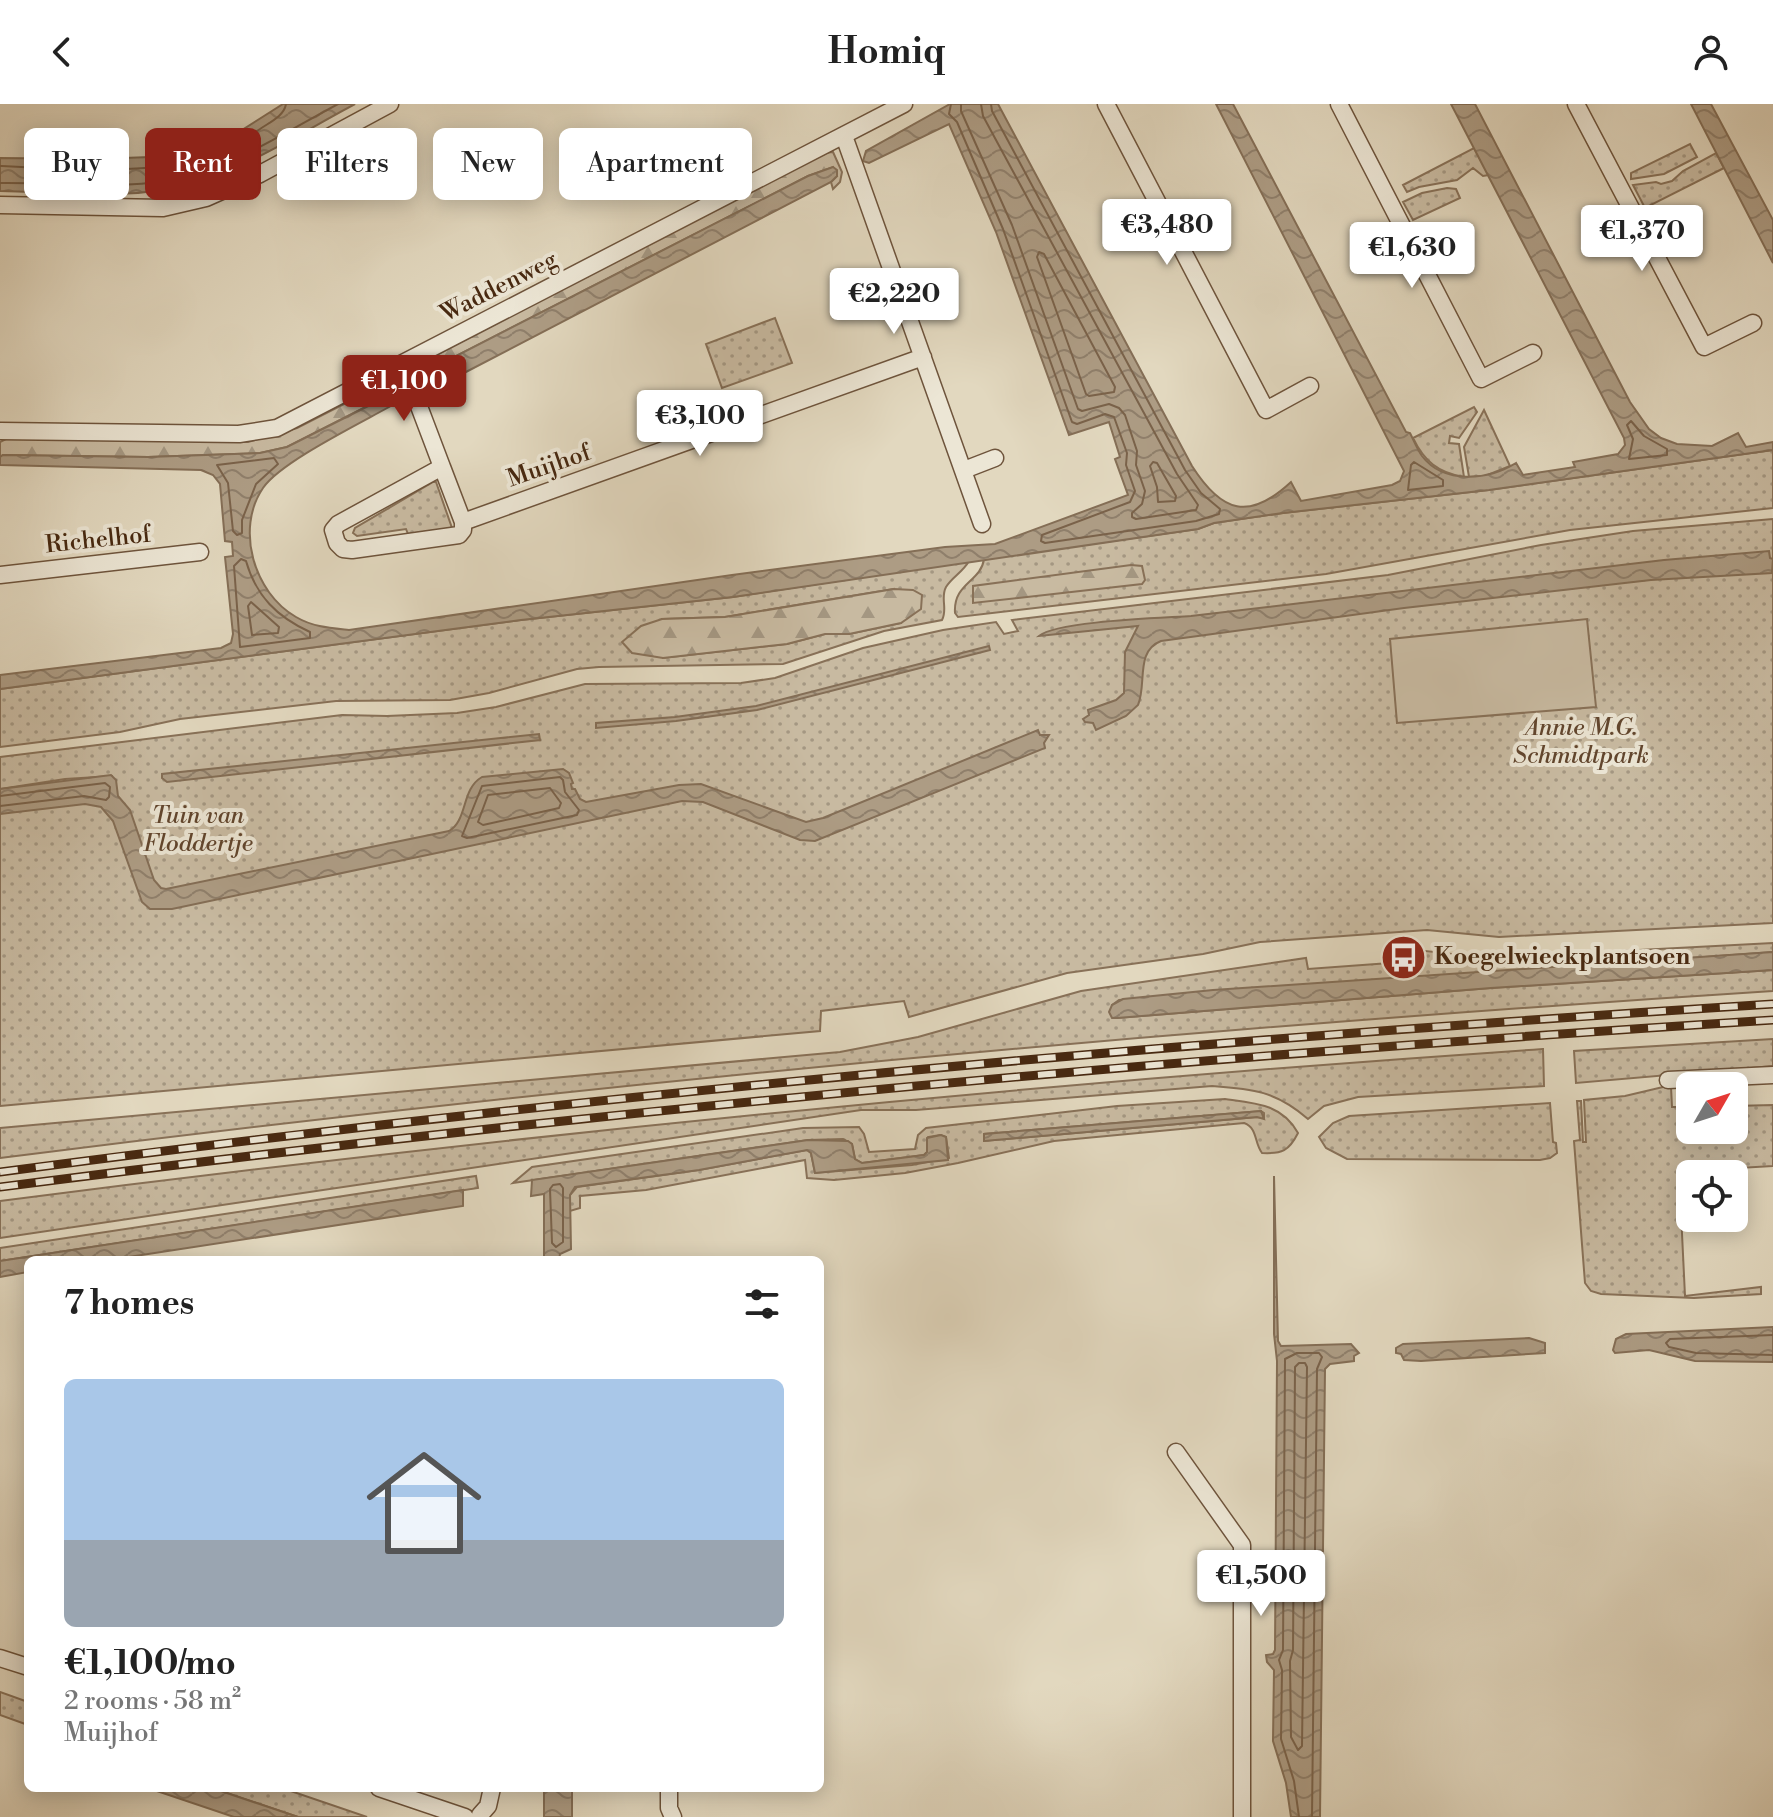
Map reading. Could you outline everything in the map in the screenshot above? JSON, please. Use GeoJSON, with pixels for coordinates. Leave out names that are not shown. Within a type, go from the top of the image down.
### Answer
{"type":"FeatureCollection","features":[{"type":"Feature","properties":{"kind":"street"},"geometry":{"type":"LineString","coordinates":[[0,205],[163,208],[206,198],[260,174],[390,104]]}},
{"type":"Feature","properties":{"kind":"street","name":"Waddenweg"},"geometry":{"type":"LineString","coordinates":[[0,431],[239,434],[277,428],[904,104]]}},
{"type":"Feature","properties":{"kind":"street"},"geometry":{"type":"LineString","coordinates":[[1106,104],[1266,410],[1310,386]]}},
{"type":"Feature","properties":{"kind":"street"},"geometry":{"type":"LineString","coordinates":[[1339,104],[1481,379],[1533,353]]}},
{"type":"Feature","properties":{"kind":"street"},"geometry":{"type":"LineString","coordinates":[[1576,104],[1704,347],[1753,323]]}},
{"type":"Feature","properties":{"kind":"street"},"geometry":{"type":"LineString","coordinates":[[844,136],[982,524]]}},
{"type":"Feature","properties":{"kind":"street","name":"Muijhof"},"geometry":{"type":"LineString","coordinates":[[442,467],[346,518],[333,530],[343,549],[454,538],[463,530],[463,522],[923,357]]}},
{"type":"Feature","properties":{"kind":"street"},"geometry":{"type":"LineString","coordinates":[[403,364],[463,522]]}},
{"type":"Feature","properties":{"kind":"street"},"geometry":{"type":"LineString","coordinates":[[964,470],[995,458]]}},
{"type":"Feature","properties":{"kind":"street","name":"Richelhof"},"geometry":{"type":"LineString","coordinates":[[0,575],[200,552]]}},
{"type":"Feature","properties":{"kind":"street"},"geometry":{"type":"LineString","coordinates":[[1668,1080],[1773,1075]]}},
{"type":"Feature","properties":{"kind":"street"},"geometry":{"type":"LineString","coordinates":[[1176,1452],[1242,1545],[1242,1817]]}},
{"type":"Feature","properties":{"kind":"street"},"geometry":{"type":"LineString","coordinates":[[0,1658],[24,1666]]}},
{"type":"Feature","properties":{"kind":"street"},"geometry":{"type":"LineString","coordinates":[[392,1792],[475,1817],[488,1806],[491,1792]]}},
{"type":"Feature","properties":{"kind":"street"},"geometry":{"type":"LineString","coordinates":[[669,1792],[669,1808],[673,1817]]}},
{"type":"Feature","properties":{"kind":"green space"},"geometry":{"type":"Polygon","coordinates":[[[1690,144],[1697,157],[1664,174],[1631,179],[1631,173],[1690,144]]]}},
{"type":"Feature","properties":{"kind":"green space"},"geometry":{"type":"Polygon","coordinates":[[[1474,148],[1489,175],[1483,176],[1473,168],[1457,180],[1407,192],[1403,185],[1474,148]]]}},
{"type":"Feature","properties":{"kind":"green space"},"geometry":{"type":"Polygon","coordinates":[[[833,152],[842,172],[840,182],[833,189],[831,182],[837,176],[833,167],[808,176],[456,356],[434,383],[443,382],[429,391],[420,366],[424,361],[734,200],[752,200],[752,190],[824,153],[833,152]]]}},
{"type":"Feature","properties":{"kind":"green space"},"geometry":{"type":"Polygon","coordinates":[[[1716,153],[1724,168],[1645,208],[1633,185],[1672,181],[1683,171],[1716,153]]]}},
{"type":"Feature","properties":{"kind":"green space"},"geometry":{"type":"Polygon","coordinates":[[[1456,189],[1460,198],[1413,220],[1403,202],[1422,193],[1456,189]]]}},
{"type":"Feature","properties":{"kind":"green space"},"geometry":{"type":"Polygon","coordinates":[[[775,318],[792,363],[722,388],[706,344],[775,318]]]}},
{"type":"Feature","properties":{"kind":"green space"},"geometry":{"type":"Polygon","coordinates":[[[391,380],[400,382],[412,401],[400,407],[399,397],[393,393],[287,447],[260,453],[0,457],[0,442],[8,438],[248,442],[297,428],[391,380]]]}},
{"type":"Feature","properties":{"kind":"green space"},"geometry":{"type":"Polygon","coordinates":[[[1474,407],[1477,412],[1459,438],[1450,436],[1449,443],[1459,444],[1464,477],[1439,469],[1427,459],[1413,438],[1474,407]]]}},
{"type":"Feature","properties":{"kind":"green space"},"geometry":{"type":"Polygon","coordinates":[[[1484,410],[1510,466],[1485,476],[1469,477],[1464,447],[1484,410]]]}},
{"type":"Feature","properties":{"kind":"green space"},"geometry":{"type":"Polygon","coordinates":[[[1773,450],[1773,508],[1570,530],[1326,574],[958,617],[955,613],[958,595],[978,573],[984,559],[1198,529],[1214,523],[1283,513],[1489,490],[1773,450]]]}},
{"type":"Feature","properties":{"kind":"green space"},"geometry":{"type":"Polygon","coordinates":[[[436,482],[452,528],[408,534],[406,529],[357,536],[353,533],[355,528],[436,482]]]}},
{"type":"Feature","properties":{"kind":"green space","name":"Annie M.G. Schmidtpark"},"geometry":{"type":"Polygon","coordinates":[[[1773,519],[1773,923],[1499,937],[1427,930],[1260,942],[1203,954],[1067,973],[909,1017],[904,1001],[821,1011],[820,1031],[0,1106],[0,793],[113,776],[65,779],[0,789],[0,757],[342,715],[457,713],[496,707],[585,684],[741,683],[775,678],[863,648],[943,630],[996,622],[1004,634],[1018,631],[1012,620],[1388,575],[1541,545],[1633,531],[1773,519]]]}},
{"type":"Feature","properties":{"kind":"green space"},"geometry":{"type":"Polygon","coordinates":[[[969,561],[946,587],[942,620],[884,631],[783,664],[577,669],[489,693],[450,700],[336,701],[180,719],[120,732],[0,747],[0,689],[521,620],[733,597],[969,561]],[[894,589],[725,617],[662,619],[663,658],[787,644],[825,634],[849,634],[901,623],[894,589]]]}},
{"type":"Feature","properties":{"kind":"green space"},"geometry":{"type":"Polygon","coordinates":[[[1142,566],[1145,580],[1142,584],[973,603],[973,586],[1142,566]]]}},
{"type":"Feature","properties":{"kind":"green space"},"geometry":{"type":"Polygon","coordinates":[[[894,589],[913,590],[922,595],[921,609],[901,623],[849,634],[825,634],[787,644],[663,658],[632,653],[622,642],[641,626],[662,619],[725,617],[894,589]]]}},
{"type":"Feature","properties":{"kind":"green space"},"geometry":{"type":"Polygon","coordinates":[[[1587,619],[1596,707],[1397,723],[1390,639],[1587,619]]]}},
{"type":"Feature","properties":{"kind":"green space"},"geometry":{"type":"Polygon","coordinates":[[[1773,943],[1773,952],[1119,1000],[1112,1005],[1117,1018],[1491,988],[1773,970],[1773,991],[1329,1023],[885,1061],[442,1106],[0,1158],[0,1128],[840,1052],[918,1037],[1081,991],[1306,958],[1308,969],[1417,961],[1417,950],[1488,958],[1773,943]]]}},
{"type":"Feature","properties":{"kind":"green space"},"geometry":{"type":"Polygon","coordinates":[[[1773,1039],[1773,1066],[1576,1083],[1574,1051],[1773,1039]]]}},
{"type":"Feature","properties":{"kind":"green space"},"geometry":{"type":"Polygon","coordinates":[[[1543,1049],[1544,1086],[1358,1097],[1324,1106],[1308,1119],[1285,1102],[1263,1093],[1212,1086],[916,1110],[861,1110],[0,1238],[0,1201],[192,1177],[770,1113],[1156,1078],[1543,1049]]]}},
{"type":"Feature","properties":{"kind":"green space"},"geometry":{"type":"Polygon","coordinates":[[[1671,1087],[1672,1107],[1676,1107],[1676,1144],[1748,1144],[1748,1106],[1773,1105],[1773,1166],[1748,1167],[1748,1160],[1676,1160],[1676,1232],[1682,1232],[1685,1296],[1761,1287],[1761,1294],[1694,1298],[1601,1294],[1591,1291],[1585,1283],[1574,1141],[1580,1140],[1577,1101],[1581,1101],[1583,1142],[1586,1142],[1584,1100],[1671,1087]]]}},
{"type":"Feature","properties":{"kind":"green space"},"geometry":{"type":"Polygon","coordinates":[[[1225,1099],[1247,1102],[1276,1111],[1292,1123],[1298,1133],[1288,1148],[1275,1153],[1262,1153],[1252,1128],[1244,1123],[1054,1141],[905,1173],[834,1180],[807,1178],[805,1160],[646,1190],[580,1196],[580,1208],[570,1211],[570,1195],[577,1187],[699,1170],[807,1150],[811,1153],[815,1173],[912,1165],[949,1158],[946,1137],[928,1137],[924,1155],[862,1163],[855,1159],[852,1144],[843,1139],[808,1140],[513,1183],[532,1167],[803,1128],[859,1127],[869,1152],[915,1149],[918,1135],[926,1128],[1117,1106],[1225,1099]],[[1264,1113],[984,1134],[984,1141],[1264,1118],[1264,1113]]]}},
{"type":"Feature","properties":{"kind":"green space"},"geometry":{"type":"Polygon","coordinates":[[[1550,1103],[1553,1142],[1556,1143],[1557,1153],[1540,1160],[1347,1159],[1326,1148],[1319,1137],[1333,1123],[1349,1116],[1550,1103]]]}},
{"type":"Feature","properties":{"kind":"green space"},"geometry":{"type":"Polygon","coordinates":[[[476,1176],[478,1188],[0,1261],[0,1248],[476,1176]]]}},
{"type":"Feature","properties":{"kind":"green space"},"geometry":{"type":"Polygon","coordinates":[[[0,1692],[24,1701],[24,1724],[0,1715],[0,1692]]]}},
{"type":"Feature","properties":{"kind":"green space"},"geometry":{"type":"Polygon","coordinates":[[[224,1792],[294,1792],[367,1817],[298,1817],[224,1792]]]}},
{"type":"Feature","properties":{"kind":"water"},"geometry":{"type":"Polygon","coordinates":[[[283,104],[355,104],[311,128],[277,128],[277,147],[261,155],[261,128],[245,128],[283,104]]]}},
{"type":"Feature","properties":{"kind":"water"},"geometry":{"type":"Polygon","coordinates":[[[950,104],[998,104],[1192,466],[1214,494],[1225,502],[1237,506],[1262,503],[1291,482],[1301,501],[1392,485],[1400,481],[1404,471],[1216,104],[1233,104],[1406,432],[1410,433],[1420,453],[1442,472],[1480,476],[1516,463],[1523,475],[1575,467],[1573,462],[1618,454],[1625,445],[1451,104],[1475,104],[1630,402],[1649,429],[1677,444],[1712,446],[1738,433],[1746,447],[1773,442],[1773,450],[1489,490],[1283,513],[1214,523],[1198,529],[733,597],[521,620],[0,689],[0,675],[221,648],[231,643],[233,634],[225,557],[233,556],[232,542],[225,541],[220,484],[213,475],[201,470],[0,465],[3,455],[148,457],[260,453],[287,447],[394,393],[399,396],[398,402],[305,454],[273,477],[263,488],[250,522],[253,559],[269,592],[281,606],[309,623],[349,630],[732,575],[945,547],[995,544],[1128,495],[1115,459],[1120,457],[1109,422],[1069,435],[996,232],[949,124],[869,163],[863,161],[866,151],[950,104]]]}},
{"type":"Feature","properties":{"kind":"water"},"geometry":{"type":"Polygon","coordinates":[[[1691,104],[1711,104],[1773,220],[1773,263],[1691,104]]]}},
{"type":"Feature","properties":{"kind":"water"},"geometry":{"type":"Polygon","coordinates":[[[145,157],[145,192],[129,194],[129,158],[145,157]]]}},
{"type":"Feature","properties":{"kind":"water"},"geometry":{"type":"Polygon","coordinates":[[[0,158],[24,158],[24,192],[0,191],[0,158]]]}},
{"type":"Feature","properties":{"kind":"water"},"geometry":{"type":"Polygon","coordinates":[[[833,167],[837,170],[837,176],[831,182],[464,373],[443,382],[431,380],[435,370],[456,356],[808,176],[833,167]]]}},
{"type":"Feature","properties":{"kind":"water"},"geometry":{"type":"Polygon","coordinates":[[[1769,551],[1773,559],[1772,573],[1651,580],[1404,608],[1161,641],[1153,646],[1145,660],[1138,705],[1126,716],[1096,730],[1093,723],[1083,719],[1089,715],[1088,710],[1116,700],[1124,693],[1125,652],[1138,626],[1039,636],[1088,624],[1191,616],[1664,560],[1769,551]]]}},
{"type":"Feature","properties":{"kind":"water"},"geometry":{"type":"Polygon","coordinates":[[[989,646],[990,650],[757,710],[596,728],[596,723],[756,706],[989,646]]]}},
{"type":"Feature","properties":{"kind":"water"},"geometry":{"type":"Polygon","coordinates":[[[1038,730],[1040,735],[1049,735],[1044,743],[1045,748],[815,841],[800,840],[703,802],[682,801],[172,909],[150,909],[142,902],[113,821],[101,807],[85,804],[0,814],[0,789],[111,775],[116,780],[118,796],[130,810],[154,880],[166,889],[449,831],[459,820],[475,782],[482,777],[563,769],[569,773],[572,789],[586,802],[679,785],[701,784],[806,822],[823,818],[1038,730]]]}},
{"type":"Feature","properties":{"kind":"water"},"geometry":{"type":"Polygon","coordinates":[[[539,734],[540,740],[167,782],[162,778],[162,774],[539,734]]]}},
{"type":"Feature","properties":{"kind":"water"},"geometry":{"type":"Polygon","coordinates":[[[1773,952],[1773,970],[1491,988],[1117,1018],[1112,1018],[1109,1012],[1112,1005],[1123,999],[1213,990],[1773,952]]]}},
{"type":"Feature","properties":{"kind":"water"},"geometry":{"type":"Polygon","coordinates":[[[1261,1111],[1264,1119],[1257,1117],[984,1141],[984,1134],[1261,1111]]]}},
{"type":"Feature","properties":{"kind":"water"},"geometry":{"type":"Polygon","coordinates":[[[946,1137],[948,1160],[815,1173],[811,1153],[807,1150],[699,1170],[575,1187],[570,1195],[571,1249],[560,1256],[544,1256],[544,1194],[531,1196],[532,1180],[808,1140],[848,1141],[852,1144],[855,1159],[862,1163],[924,1155],[927,1152],[927,1138],[946,1137]]]}},
{"type":"Feature","properties":{"kind":"water"},"geometry":{"type":"Polygon","coordinates":[[[1274,1176],[1278,1341],[1281,1346],[1351,1344],[1359,1353],[1354,1356],[1354,1361],[1330,1364],[1325,1369],[1320,1817],[1291,1817],[1286,1783],[1273,1741],[1274,1670],[1267,1662],[1266,1655],[1273,1654],[1275,1650],[1277,1361],[1274,1334],[1274,1176]]]}},
{"type":"Feature","properties":{"kind":"water"},"geometry":{"type":"Polygon","coordinates":[[[463,1190],[463,1206],[135,1256],[33,1256],[463,1190]]]}},
{"type":"Feature","properties":{"kind":"water"},"geometry":{"type":"Polygon","coordinates":[[[24,1257],[24,1273],[0,1277],[0,1261],[24,1257]]]}},
{"type":"Feature","properties":{"kind":"water"},"geometry":{"type":"Polygon","coordinates":[[[1773,1327],[1773,1362],[1695,1361],[1649,1350],[1615,1353],[1613,1350],[1616,1339],[1626,1334],[1773,1327]]]}},
{"type":"Feature","properties":{"kind":"water"},"geometry":{"type":"Polygon","coordinates":[[[1529,1338],[1545,1343],[1545,1353],[1421,1361],[1404,1360],[1401,1354],[1396,1353],[1396,1348],[1403,1344],[1529,1338]]]}},
{"type":"Feature","properties":{"kind":"water"},"geometry":{"type":"Polygon","coordinates":[[[160,1792],[224,1792],[298,1817],[234,1817],[160,1792]]]}},
{"type":"Feature","properties":{"kind":"water"},"geometry":{"type":"Polygon","coordinates":[[[544,1792],[572,1792],[572,1817],[544,1817],[544,1792]]]}},
{"type":"Feature","properties":{"kind":"railway"},"geometry":{"type":"LineString","coordinates":[[0,1172],[663,1094],[1107,1053],[1773,1004]]}},
{"type":"Feature","properties":{"kind":"railway"},"geometry":{"type":"LineString","coordinates":[[0,1187],[442,1134],[885,1089],[1329,1051],[1773,1020]]}},
{"type":"Feature","properties":{"kind":"place","name":"Koegelwieckplantsoen"},"geometry":{"type":"Point","coordinates":[1403,957]}},
{"type":"Feature","properties":{"kind":"park label","name":"Tuin van Floddertje"},"geometry":{"type":"Point","coordinates":[198,830]}}]}
